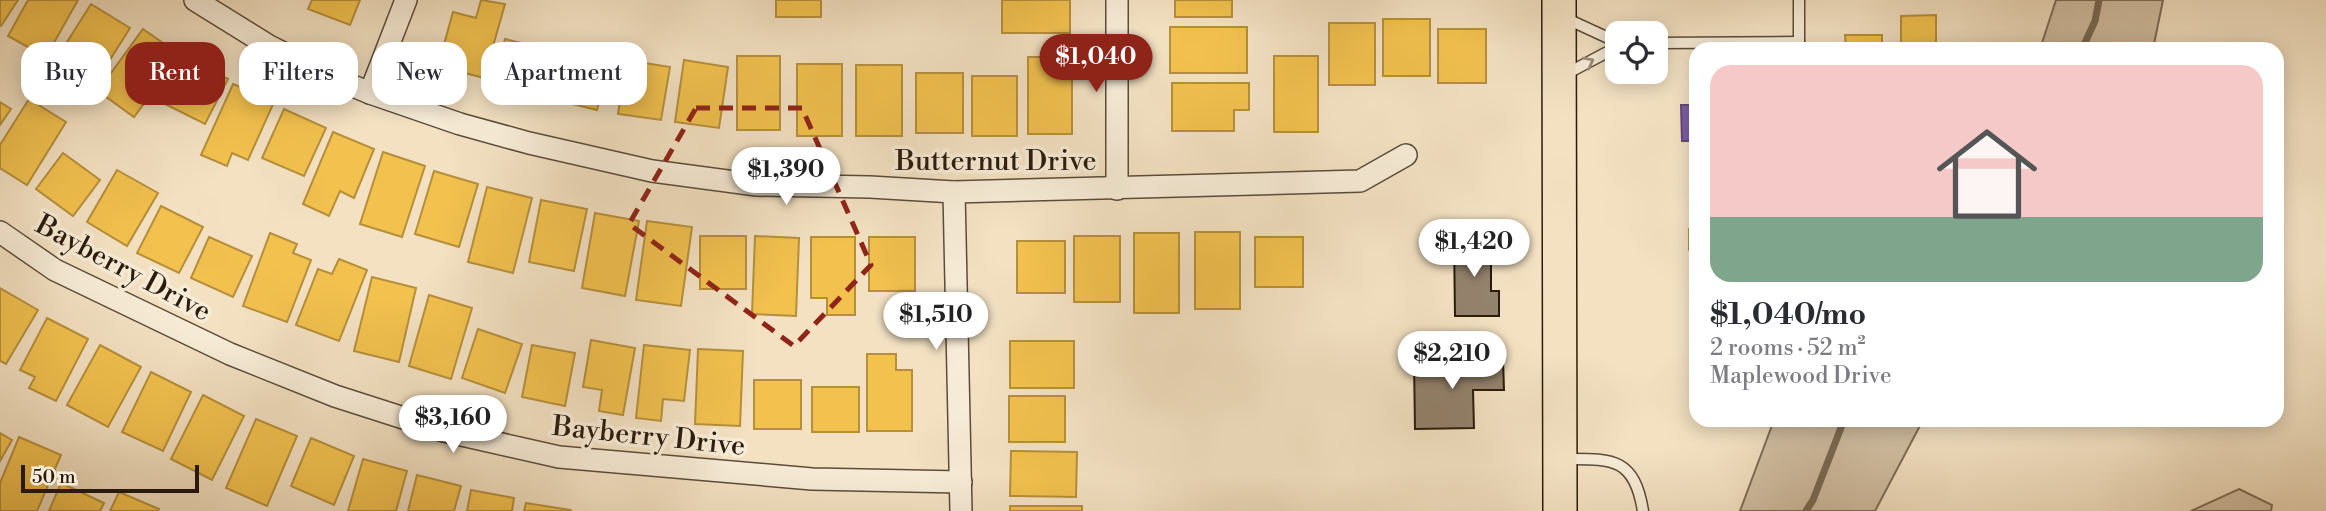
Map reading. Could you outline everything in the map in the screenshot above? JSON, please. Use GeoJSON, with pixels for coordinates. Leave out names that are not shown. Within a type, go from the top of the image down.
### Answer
{"type":"FeatureCollection","features":[{"type":"Feature","properties":{"kind":"main road"},"geometry":{"type":"LineString","coordinates":[[1559,8],[1560,511]]}},
{"type":"Feature","properties":{"kind":"street","name":"Butternut Drive"},"geometry":{"type":"LineString","coordinates":[[195,0],[269,46],[331,78],[460,124],[529,143],[652,170],[757,185],[954,192],[1360,181],[1406,155]]}},
{"type":"Feature","properties":{"kind":"street"},"geometry":{"type":"LineString","coordinates":[[370,93],[406,0]]}},
{"type":"Feature","properties":{"kind":"street"},"geometry":{"type":"LineString","coordinates":[[1117,0],[1117,189]]}},
{"type":"Feature","properties":{"kind":"street"},"geometry":{"type":"LineString","coordinates":[[954,192],[961,511]]}},
{"type":"Feature","properties":{"kind":"street","name":"Bayberry Drive"},"geometry":{"type":"LineString","coordinates":[[0,232],[55,270],[230,354],[334,396],[444,431],[559,457],[812,479],[961,482]]}},
{"type":"Feature","properties":{"kind":"lane"},"geometry":{"type":"LineString","coordinates":[[1799,0],[1799,42]]}},
{"type":"Feature","properties":{"kind":"lane"},"geometry":{"type":"LineString","coordinates":[[1559,8],[1605,37]]}},
{"type":"Feature","properties":{"kind":"lane"},"geometry":{"type":"LineString","coordinates":[[1668,43],[1689,43]]}},
{"type":"Feature","properties":{"kind":"lane"},"geometry":{"type":"LineString","coordinates":[[1560,77],[1605,51]]}},
{"type":"Feature","properties":{"kind":"lane"},"geometry":{"type":"LineString","coordinates":[[1560,459],[1600,459],[1631,472],[1640,492],[1643,511]]}},
{"type":"Feature","properties":{"kind":"highlighted area"},"geometry":{"type":"Polygon","coordinates":[[[696,108],[802,108],[871,265],[794,346],[629,224],[696,108]]]}},
{"type":"Feature","properties":{"kind":"shaded area"},"geometry":{"type":"Polygon","coordinates":[[[2056,0],[2163,0],[2154,42],[2042,42],[2056,0]]]}},
{"type":"Feature","properties":{"kind":"shaded area"},"geometry":{"type":"Polygon","coordinates":[[[1771,427],[1919,427],[1875,511],[1740,511],[1771,427]]]}},
{"type":"Feature","properties":{"kind":"shaded area"},"geometry":{"type":"Polygon","coordinates":[[[2239,489],[2272,505],[2271,511],[2191,511],[2239,489]]]}},
{"type":"Feature","properties":{"kind":"building: Homes"},"geometry":{"type":"Polygon","coordinates":[[[0,0],[18,0],[1,26],[0,25],[0,0]]]}},
{"type":"Feature","properties":{"kind":"building: Homes"},"geometry":{"type":"Polygon","coordinates":[[[28,0],[78,0],[54,42],[21,43],[8,36],[28,0]]]}},
{"type":"Feature","properties":{"kind":"building: Homes"},"geometry":{"type":"Polygon","coordinates":[[[312,0],[360,0],[350,25],[308,9],[312,0]]]}},
{"type":"Feature","properties":{"kind":"building: Homes"},"geometry":{"type":"Polygon","coordinates":[[[481,0],[505,4],[494,42],[481,42],[481,77],[467,74],[467,42],[445,42],[453,12],[476,18],[481,0]]]}},
{"type":"Feature","properties":{"kind":"building: Homes"},"geometry":{"type":"Polygon","coordinates":[[[776,0],[821,0],[821,17],[776,17],[776,0]]]}},
{"type":"Feature","properties":{"kind":"building: Homes"},"geometry":{"type":"Polygon","coordinates":[[[1002,0],[1070,0],[1070,33],[1002,33],[1002,0]]]}},
{"type":"Feature","properties":{"kind":"building: Homes"},"geometry":{"type":"Polygon","coordinates":[[[1175,0],[1232,0],[1232,17],[1175,17],[1175,0]]]}},
{"type":"Feature","properties":{"kind":"building: Homes"},"geometry":{"type":"Polygon","coordinates":[[[91,4],[130,28],[111,58],[111,42],[67,42],[91,4]]]}},
{"type":"Feature","properties":{"kind":"building: Homes"},"geometry":{"type":"Polygon","coordinates":[[[1936,15],[1936,42],[1901,42],[1901,16],[1936,15]]]}},
{"type":"Feature","properties":{"kind":"building: Homes"},"geometry":{"type":"Polygon","coordinates":[[[1383,19],[1430,19],[1430,76],[1383,76],[1383,19]]]}},
{"type":"Feature","properties":{"kind":"building: Homes"},"geometry":{"type":"Polygon","coordinates":[[[1329,23],[1375,23],[1375,85],[1329,85],[1329,23]]]}},
{"type":"Feature","properties":{"kind":"building: Homes"},"geometry":{"type":"Polygon","coordinates":[[[1170,27],[1247,27],[1247,73],[1170,73],[1170,27]]]}},
{"type":"Feature","properties":{"kind":"building: Homes"},"geometry":{"type":"Polygon","coordinates":[[[143,29],[162,42],[134,42],[143,29]]]}},
{"type":"Feature","properties":{"kind":"building: Homes"},"geometry":{"type":"Polygon","coordinates":[[[1438,29],[1486,29],[1486,83],[1438,83],[1438,29]]]}},
{"type":"Feature","properties":{"kind":"building: Homes"},"geometry":{"type":"Polygon","coordinates":[[[1845,35],[1882,35],[1882,42],[1846,42],[1845,35]]]}},
{"type":"Feature","properties":{"kind":"building: Homes"},"geometry":{"type":"Polygon","coordinates":[[[125,54],[125,105],[143,105],[134,117],[111,100],[111,73],[125,54]]]}},
{"type":"Feature","properties":{"kind":"building: Homes"},"geometry":{"type":"Polygon","coordinates":[[[737,56],[780,56],[780,130],[737,130],[737,56]]]}},
{"type":"Feature","properties":{"kind":"building: Homes"},"geometry":{"type":"Polygon","coordinates":[[[1274,56],[1318,56],[1318,132],[1274,132],[1274,56]]]}},
{"type":"Feature","properties":{"kind":"building: Homes"},"geometry":{"type":"Polygon","coordinates":[[[1028,57],[1072,57],[1072,134],[1028,134],[1028,57]]]}},
{"type":"Feature","properties":{"kind":"building: Homes"},"geometry":{"type":"Polygon","coordinates":[[[684,60],[728,67],[719,128],[675,122],[684,60]]]}},
{"type":"Feature","properties":{"kind":"building: Homes"},"geometry":{"type":"Polygon","coordinates":[[[647,63],[670,67],[661,120],[618,114],[619,105],[647,105],[647,63]]]}},
{"type":"Feature","properties":{"kind":"building: Homes"},"geometry":{"type":"Polygon","coordinates":[[[797,64],[842,64],[842,136],[797,136],[797,64]]]}},
{"type":"Feature","properties":{"kind":"building: Homes"},"geometry":{"type":"Polygon","coordinates":[[[856,65],[902,65],[902,136],[856,136],[856,65]]]}},
{"type":"Feature","properties":{"kind":"building: Homes"},"geometry":{"type":"Polygon","coordinates":[[[916,73],[963,73],[963,133],[916,133],[916,73]]]}},
{"type":"Feature","properties":{"kind":"building: Homes"},"geometry":{"type":"Polygon","coordinates":[[[972,76],[1017,76],[1017,136],[972,136],[972,76]]]}},
{"type":"Feature","properties":{"kind":"building: Homes"},"geometry":{"type":"Polygon","coordinates":[[[1172,83],[1249,83],[1249,110],[1234,110],[1234,131],[1172,131],[1172,83]]]}},
{"type":"Feature","properties":{"kind":"building: Homes"},"geometry":{"type":"Polygon","coordinates":[[[233,84],[239,87],[239,105],[273,105],[248,160],[232,153],[227,166],[201,155],[233,84]]]}},
{"type":"Feature","properties":{"kind":"building: Homes"},"geometry":{"type":"Polygon","coordinates":[[[0,102],[11,109],[0,125],[0,102]]]}},
{"type":"Feature","properties":{"kind":"building: Homes"},"geometry":{"type":"Polygon","coordinates":[[[25,105],[39,105],[66,122],[27,185],[0,168],[0,145],[25,105]]]}},
{"type":"Feature","properties":{"kind":"building: Homes"},"geometry":{"type":"Polygon","coordinates":[[[167,105],[215,105],[205,124],[167,105]]]}},
{"type":"Feature","properties":{"kind":"building: Homes"},"geometry":{"type":"Polygon","coordinates":[[[577,105],[598,105],[597,110],[577,105]]]}},
{"type":"Feature","properties":{"kind":"building: Homes"},"geometry":{"type":"Polygon","coordinates":[[[284,109],[326,128],[304,176],[262,158],[284,109]]]}},
{"type":"Feature","properties":{"kind":"building: Homes"},"geometry":{"type":"Polygon","coordinates":[[[333,132],[374,149],[354,198],[340,191],[329,216],[303,204],[333,132]]]}},
{"type":"Feature","properties":{"kind":"building: Homes"},"geometry":{"type":"Polygon","coordinates":[[[383,152],[425,166],[402,237],[360,224],[383,152]]]}},
{"type":"Feature","properties":{"kind":"building: Homes"},"geometry":{"type":"Polygon","coordinates":[[[63,153],[100,180],[73,216],[36,189],[63,153]]]}},
{"type":"Feature","properties":{"kind":"building: Homes"},"geometry":{"type":"Polygon","coordinates":[[[117,170],[158,193],[127,246],[87,222],[117,170]]]}},
{"type":"Feature","properties":{"kind":"building: Homes"},"geometry":{"type":"Polygon","coordinates":[[[434,171],[478,184],[459,247],[415,234],[434,171]]]}},
{"type":"Feature","properties":{"kind":"building: Homes"},"geometry":{"type":"Polygon","coordinates":[[[487,187],[532,198],[513,273],[468,262],[487,187]]]}},
{"type":"Feature","properties":{"kind":"building: Homes"},"geometry":{"type":"Polygon","coordinates":[[[541,200],[587,209],[574,271],[529,262],[541,200]]]}},
{"type":"Feature","properties":{"kind":"building: Homes"},"geometry":{"type":"Polygon","coordinates":[[[161,206],[203,227],[179,273],[137,253],[161,206]]]}},
{"type":"Feature","properties":{"kind":"building: Homes"},"geometry":{"type":"Polygon","coordinates":[[[595,213],[639,221],[625,296],[582,288],[595,213]]]}},
{"type":"Feature","properties":{"kind":"building: Homes"},"geometry":{"type":"Polygon","coordinates":[[[647,221],[692,227],[681,306],[636,300],[647,221]]]}},
{"type":"Feature","properties":{"kind":"building: Homes"},"geometry":{"type":"Polygon","coordinates":[[[1195,232],[1240,232],[1240,309],[1195,309],[1195,232]]]}},
{"type":"Feature","properties":{"kind":"building: Homes"},"geometry":{"type":"Polygon","coordinates":[[[270,233],[297,244],[293,253],[311,260],[287,322],[243,306],[270,233]]]}},
{"type":"Feature","properties":{"kind":"building: Homes"},"geometry":{"type":"Polygon","coordinates":[[[1134,233],[1179,233],[1179,313],[1134,313],[1134,233]]]}},
{"type":"Feature","properties":{"kind":"building: Homes"},"geometry":{"type":"Polygon","coordinates":[[[700,236],[746,236],[746,289],[700,289],[700,236]]]}},
{"type":"Feature","properties":{"kind":"building: Homes"},"geometry":{"type":"Polygon","coordinates":[[[755,236],[799,238],[796,316],[752,314],[755,236]]]}},
{"type":"Feature","properties":{"kind":"building: Homes"},"geometry":{"type":"Polygon","coordinates":[[[1074,236],[1120,236],[1120,302],[1074,302],[1074,236]]]}},
{"type":"Feature","properties":{"kind":"building: Homes"},"geometry":{"type":"Polygon","coordinates":[[[209,237],[252,256],[233,297],[191,278],[209,237]]]}},
{"type":"Feature","properties":{"kind":"building: Homes"},"geometry":{"type":"Polygon","coordinates":[[[811,237],[855,237],[855,315],[827,315],[827,298],[811,298],[811,237]]]}},
{"type":"Feature","properties":{"kind":"building: Homes"},"geometry":{"type":"Polygon","coordinates":[[[869,237],[915,237],[915,291],[869,291],[869,237]]]}},
{"type":"Feature","properties":{"kind":"building: Homes"},"geometry":{"type":"Polygon","coordinates":[[[1255,237],[1303,237],[1303,287],[1255,287],[1255,237]]]}},
{"type":"Feature","properties":{"kind":"building: Homes"},"geometry":{"type":"Polygon","coordinates":[[[1017,241],[1065,241],[1065,293],[1017,293],[1017,241]]]}},
{"type":"Feature","properties":{"kind":"building: Homes"},"geometry":{"type":"Polygon","coordinates":[[[339,259],[367,270],[339,341],[296,325],[318,269],[332,274],[339,259]]]}},
{"type":"Feature","properties":{"kind":"building: Homes"},"geometry":{"type":"Polygon","coordinates":[[[372,277],[416,288],[399,362],[354,351],[372,277]]]}},
{"type":"Feature","properties":{"kind":"building: Homes"},"geometry":{"type":"Polygon","coordinates":[[[0,288],[38,310],[6,364],[0,361],[0,288]]]}},
{"type":"Feature","properties":{"kind":"building: Homes"},"geometry":{"type":"Polygon","coordinates":[[[429,295],[472,308],[451,379],[409,366],[429,295]]]}},
{"type":"Feature","properties":{"kind":"building: Homes"},"geometry":{"type":"Polygon","coordinates":[[[47,318],[88,339],[56,401],[29,388],[35,377],[20,370],[47,318]]]}},
{"type":"Feature","properties":{"kind":"building: Homes"},"geometry":{"type":"Polygon","coordinates":[[[478,329],[522,344],[505,393],[462,378],[478,329]]]}},
{"type":"Feature","properties":{"kind":"building: Homes"},"geometry":{"type":"Polygon","coordinates":[[[591,340],[635,348],[623,415],[599,411],[602,390],[583,387],[591,340]]]}},
{"type":"Feature","properties":{"kind":"building: Homes"},"geometry":{"type":"Polygon","coordinates":[[[1010,341],[1074,341],[1074,388],[1010,388],[1010,341]]]}},
{"type":"Feature","properties":{"kind":"building: Homes"},"geometry":{"type":"Polygon","coordinates":[[[100,345],[141,367],[108,427],[67,405],[100,345]]]}},
{"type":"Feature","properties":{"kind":"building: Homes"},"geometry":{"type":"Polygon","coordinates":[[[532,345],[575,353],[565,406],[522,397],[532,345]]]}},
{"type":"Feature","properties":{"kind":"building: Homes"},"geometry":{"type":"Polygon","coordinates":[[[644,345],[690,350],[684,401],[663,399],[661,421],[636,418],[644,345]]]}},
{"type":"Feature","properties":{"kind":"building: Homes"},"geometry":{"type":"Polygon","coordinates":[[[698,349],[743,351],[740,426],[695,424],[698,349]]]}},
{"type":"Feature","properties":{"kind":"building: Homes"},"geometry":{"type":"Polygon","coordinates":[[[867,354],[896,354],[896,370],[912,370],[912,431],[867,431],[867,354]]]}},
{"type":"Feature","properties":{"kind":"building: Homes"},"geometry":{"type":"Polygon","coordinates":[[[151,372],[191,392],[163,451],[122,432],[151,372]]]}},
{"type":"Feature","properties":{"kind":"building: Homes"},"geometry":{"type":"Polygon","coordinates":[[[754,380],[801,380],[801,429],[754,429],[754,380]]]}},
{"type":"Feature","properties":{"kind":"building: Homes"},"geometry":{"type":"Polygon","coordinates":[[[812,387],[859,387],[859,432],[812,432],[812,387]]]}},
{"type":"Feature","properties":{"kind":"building: Homes"},"geometry":{"type":"Polygon","coordinates":[[[203,395],[244,416],[212,480],[171,459],[203,395]]]}},
{"type":"Feature","properties":{"kind":"building: Homes"},"geometry":{"type":"Polygon","coordinates":[[[1009,396],[1065,396],[1065,442],[1009,442],[1009,396]]]}},
{"type":"Feature","properties":{"kind":"building: Homes"},"geometry":{"type":"Polygon","coordinates":[[[256,419],[297,436],[267,506],[226,488],[256,419]]]}},
{"type":"Feature","properties":{"kind":"building: Homes"},"geometry":{"type":"Polygon","coordinates":[[[0,433],[12,440],[0,461],[0,433]]]}},
{"type":"Feature","properties":{"kind":"building: Homes"},"geometry":{"type":"Polygon","coordinates":[[[19,437],[61,455],[37,511],[0,511],[0,483],[19,437]]]}},
{"type":"Feature","properties":{"kind":"building: Homes"},"geometry":{"type":"Polygon","coordinates":[[[311,438],[354,456],[334,505],[291,486],[311,438]]]}},
{"type":"Feature","properties":{"kind":"building: Homes"},"geometry":{"type":"Polygon","coordinates":[[[1011,451],[1077,452],[1076,497],[1010,496],[1011,451]]]}},
{"type":"Feature","properties":{"kind":"building: Homes"},"geometry":{"type":"Polygon","coordinates":[[[363,459],[407,471],[396,511],[348,511],[363,459]]]}},
{"type":"Feature","properties":{"kind":"building: Homes"},"geometry":{"type":"Polygon","coordinates":[[[417,475],[461,486],[454,511],[408,511],[417,475]]]}},
{"type":"Feature","properties":{"kind":"building: Homes"},"geometry":{"type":"Polygon","coordinates":[[[61,483],[104,503],[100,511],[49,511],[61,483]]]}},
{"type":"Feature","properties":{"kind":"building: Homes"},"geometry":{"type":"Polygon","coordinates":[[[471,490],[514,498],[512,511],[467,511],[471,490]]]}},
{"type":"Feature","properties":{"kind":"building: Homes"},"geometry":{"type":"Polygon","coordinates":[[[119,492],[159,509],[110,511],[119,492]]]}},
{"type":"Feature","properties":{"kind":"building: Homes"},"geometry":{"type":"Polygon","coordinates":[[[526,503],[571,510],[571,511],[524,511],[526,503]]]}},
{"type":"Feature","properties":{"kind":"building: Homes"},"geometry":{"type":"Polygon","coordinates":[[[1010,506],[1082,506],[1082,511],[1010,511],[1010,506]]]}},
{"type":"Feature","properties":{"kind":"building: Offices"},"geometry":{"type":"Polygon","coordinates":[[[1681,105],[1689,105],[1689,141],[1682,141],[1681,105]]]}},
{"type":"Feature","properties":{"kind":"building: Other"},"geometry":{"type":"Polygon","coordinates":[[[1491,238],[1491,291],[1499,291],[1499,316],[1455,316],[1454,239],[1491,238]]]}},
{"type":"Feature","properties":{"kind":"building: Other"},"geometry":{"type":"Polygon","coordinates":[[[1503,360],[1504,390],[1473,390],[1474,428],[1415,429],[1414,362],[1503,360]]]}},
{"type":"Feature","properties":{"kind":"waterway"},"geometry":{"type":"LineString","coordinates":[[2085,42],[2095,21],[2099,0]]}},
{"type":"Feature","properties":{"kind":"waterway"},"geometry":{"type":"LineString","coordinates":[[1806,511],[1813,500],[1841,427]]}}]}
